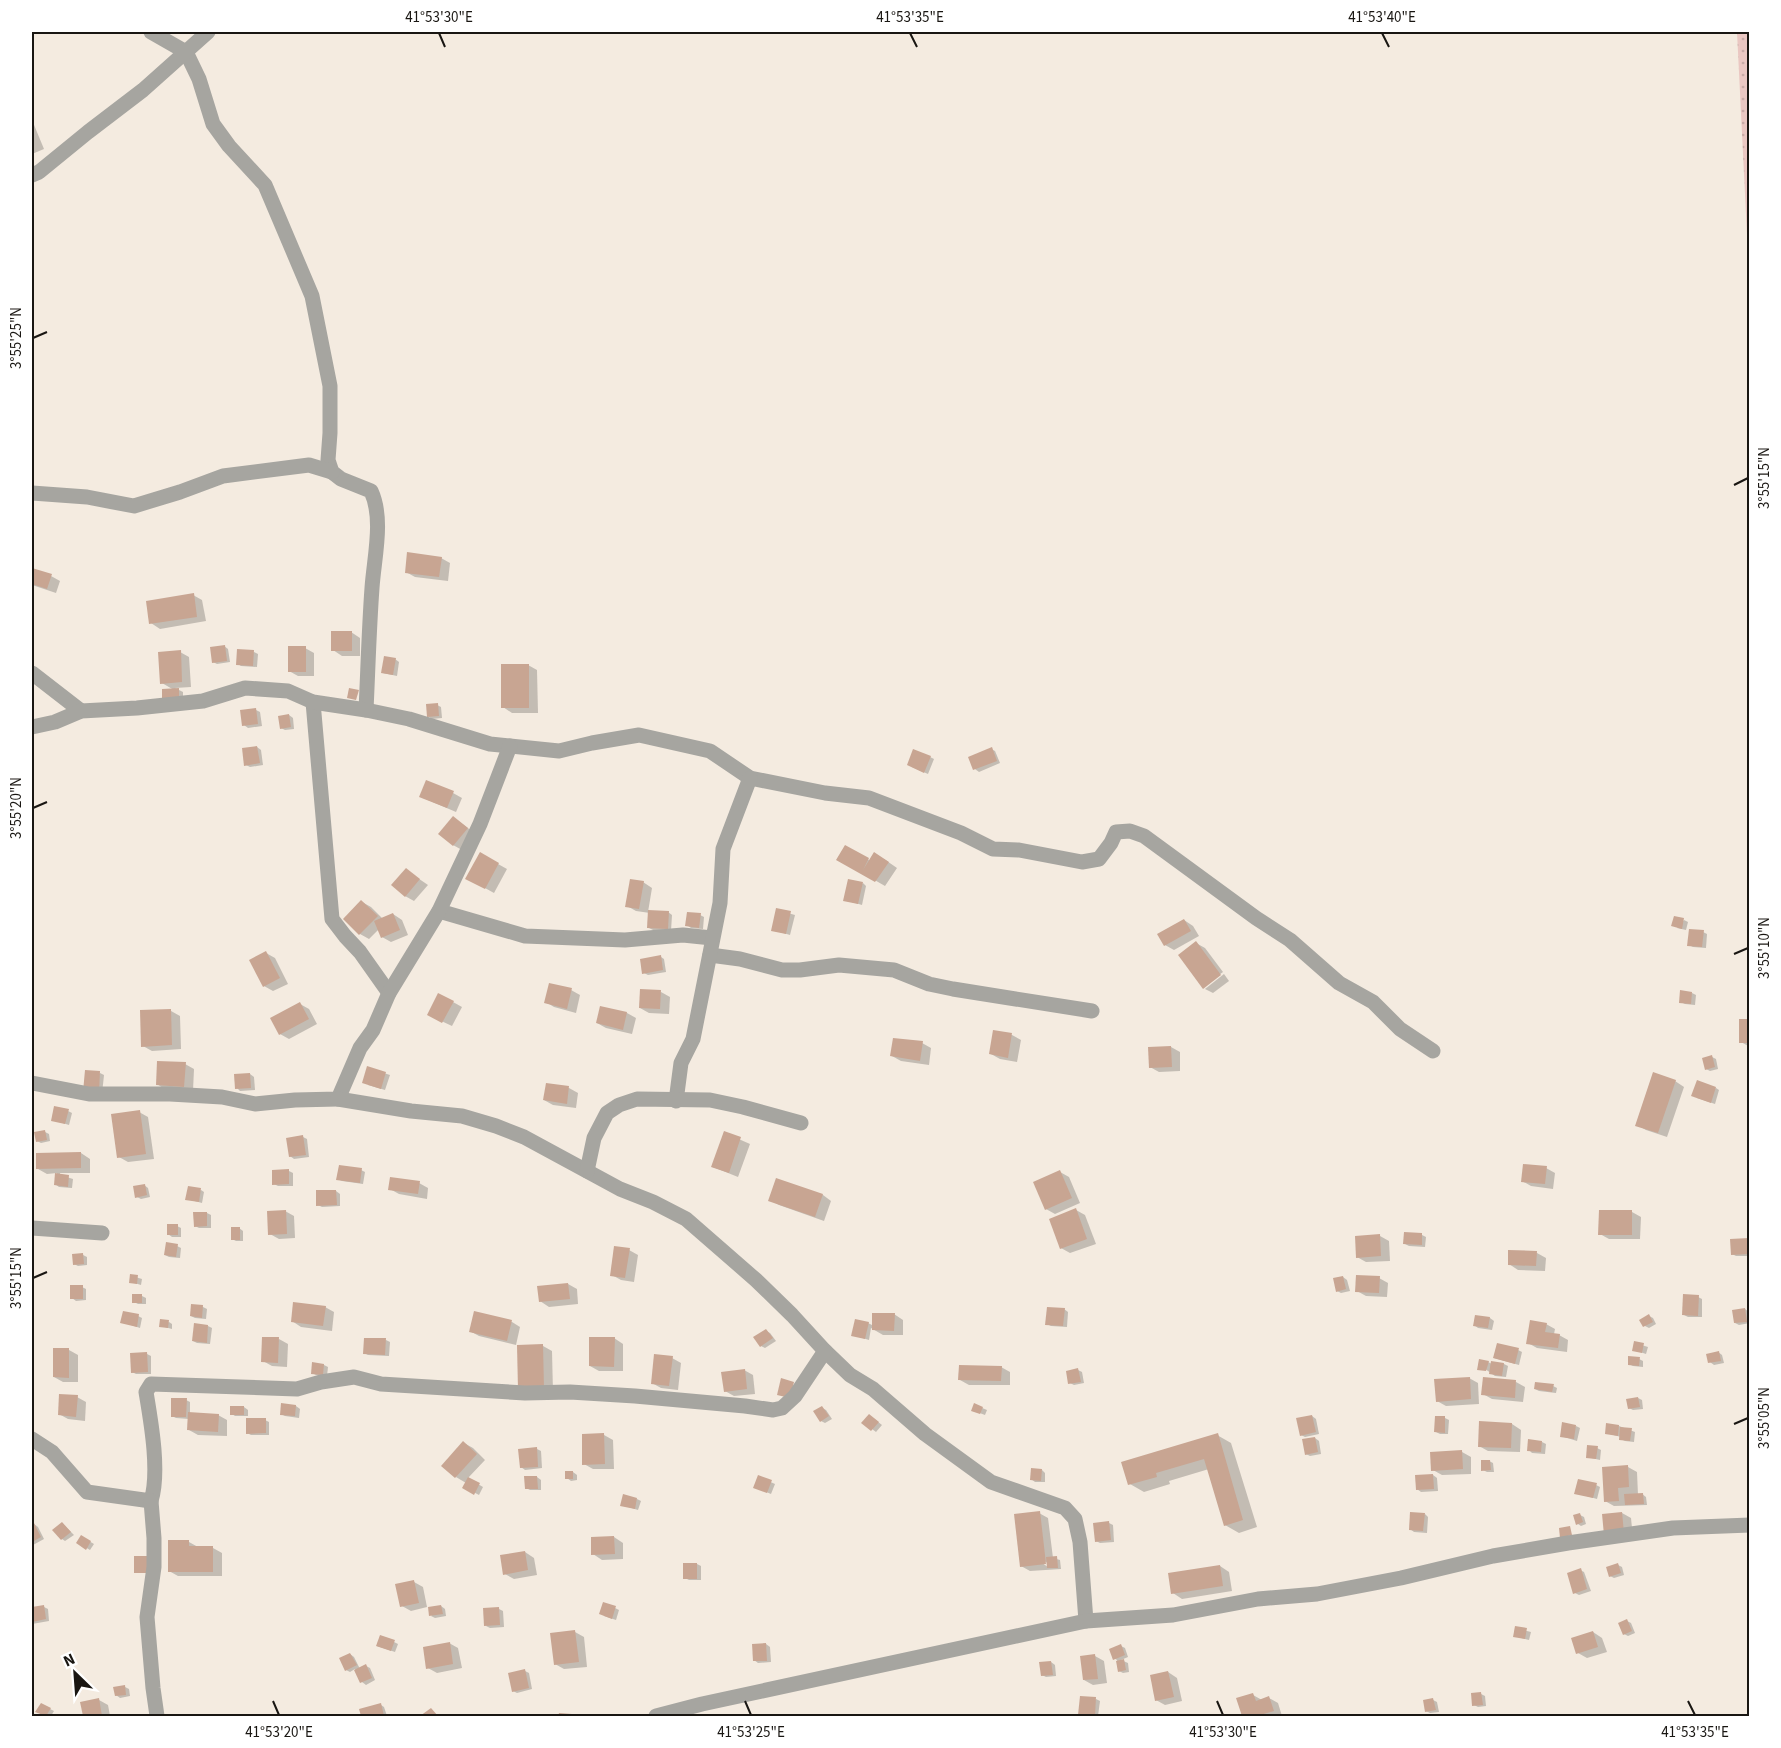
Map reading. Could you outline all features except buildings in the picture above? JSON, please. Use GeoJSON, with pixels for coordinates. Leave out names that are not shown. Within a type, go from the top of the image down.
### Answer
{"type":"FeatureCollection","features":[{"type":"Feature","properties":{"kind":"street"},"geometry":{"type":"LineString","coordinates":[[151,32],[186,52],[199,80],[213,124],[229,146],[265,185],[312,296],[330,386],[328,460],[332,472]]}},
{"type":"Feature","properties":{"kind":"street"},"geometry":{"type":"LineString","coordinates":[[32,175],[39,172],[143,90],[208,32]]}},
{"type":"Feature","properties":{"kind":"street"},"geometry":{"type":"LineString","coordinates":[[32,493],[87,497],[134,506],[223,477],[309,465],[332,472],[341,479],[372,491],[378,516],[373,563],[366,710]]}},
{"type":"Feature","properties":{"kind":"street"},"geometry":{"type":"LineString","coordinates":[[32,673],[81,711]]}},
{"type":"Feature","properties":{"kind":"street"},"geometry":{"type":"LineString","coordinates":[[32,727],[55,722],[81,711],[203,701],[246,688],[288,692],[313,702],[408,719],[490,744],[559,751],[639,735],[710,751],[750,778],[825,793],[869,798],[961,833],[993,849],[1029,852],[1082,862],[1099,860],[1116,832],[1130,831],[1144,836],[1256,918],[1290,940],[1339,983],[1373,1002],[1400,1029],[1433,1051]]}},
{"type":"Feature","properties":{"kind":"street"},"geometry":{"type":"LineString","coordinates":[[313,702],[332,918],[389,993]]}},
{"type":"Feature","properties":{"kind":"street"},"geometry":{"type":"LineString","coordinates":[[338,1100],[360,1048],[373,1030],[389,993],[439,911],[480,824],[510,746]]}},
{"type":"Feature","properties":{"kind":"street"},"geometry":{"type":"LineString","coordinates":[[676,1101],[681,1063],[693,1039],[720,903],[723,849],[750,778]]}},
{"type":"Feature","properties":{"kind":"street"},"geometry":{"type":"LineString","coordinates":[[439,911],[525,936],[625,940],[683,935],[712,938]]}},
{"type":"Feature","properties":{"kind":"street"},"geometry":{"type":"LineString","coordinates":[[710,955],[740,959],[782,970],[800,970],[839,964],[894,970],[929,984],[953,989],[1092,1011]]}},
{"type":"Feature","properties":{"kind":"street"},"geometry":{"type":"LineString","coordinates":[[32,1083],[89,1094],[180,1094],[222,1097],[255,1104],[295,1100],[338,1100],[462,1116],[524,1137],[620,1189],[653,1202],[686,1219],[756,1280],[850,1375],[873,1389],[925,1434],[991,1482],[1065,1508],[1075,1519],[1080,1542],[1086,1622]]}},
{"type":"Feature","properties":{"kind":"street"},"geometry":{"type":"LineString","coordinates":[[587,1171],[594,1138],[607,1113],[620,1105],[638,1099],[710,1100],[801,1123]]}},
{"type":"Feature","properties":{"kind":"street"},"geometry":{"type":"LineString","coordinates":[[32,1228],[102,1233]]}},
{"type":"Feature","properties":{"kind":"street"},"geometry":{"type":"LineString","coordinates":[[157,1716],[147,1617],[154,1567],[151,1501],[154,1468],[146,1392],[151,1384],[297,1389],[321,1382],[354,1377],[381,1384],[525,1393],[570,1392],[635,1396],[772,1410],[782,1408],[795,1396],[825,1351]]}},
{"type":"Feature","properties":{"kind":"street"},"geometry":{"type":"LineString","coordinates":[[32,1439],[52,1452],[87,1492],[151,1501]]}},
{"type":"Feature","properties":{"kind":"street"},"geometry":{"type":"LineString","coordinates":[[656,1716],[702,1704],[1086,1622],[1173,1615],[1258,1599],[1317,1594],[1401,1578],[1493,1556],[1568,1543],[1673,1528],[1749,1526]]}},
{"type":"Feature","properties":{"kind":"shaded area"},"geometry":{"type":"Polygon","coordinates":[[[1737,32],[1749,32],[1749,275],[1737,32]]]}}]}
